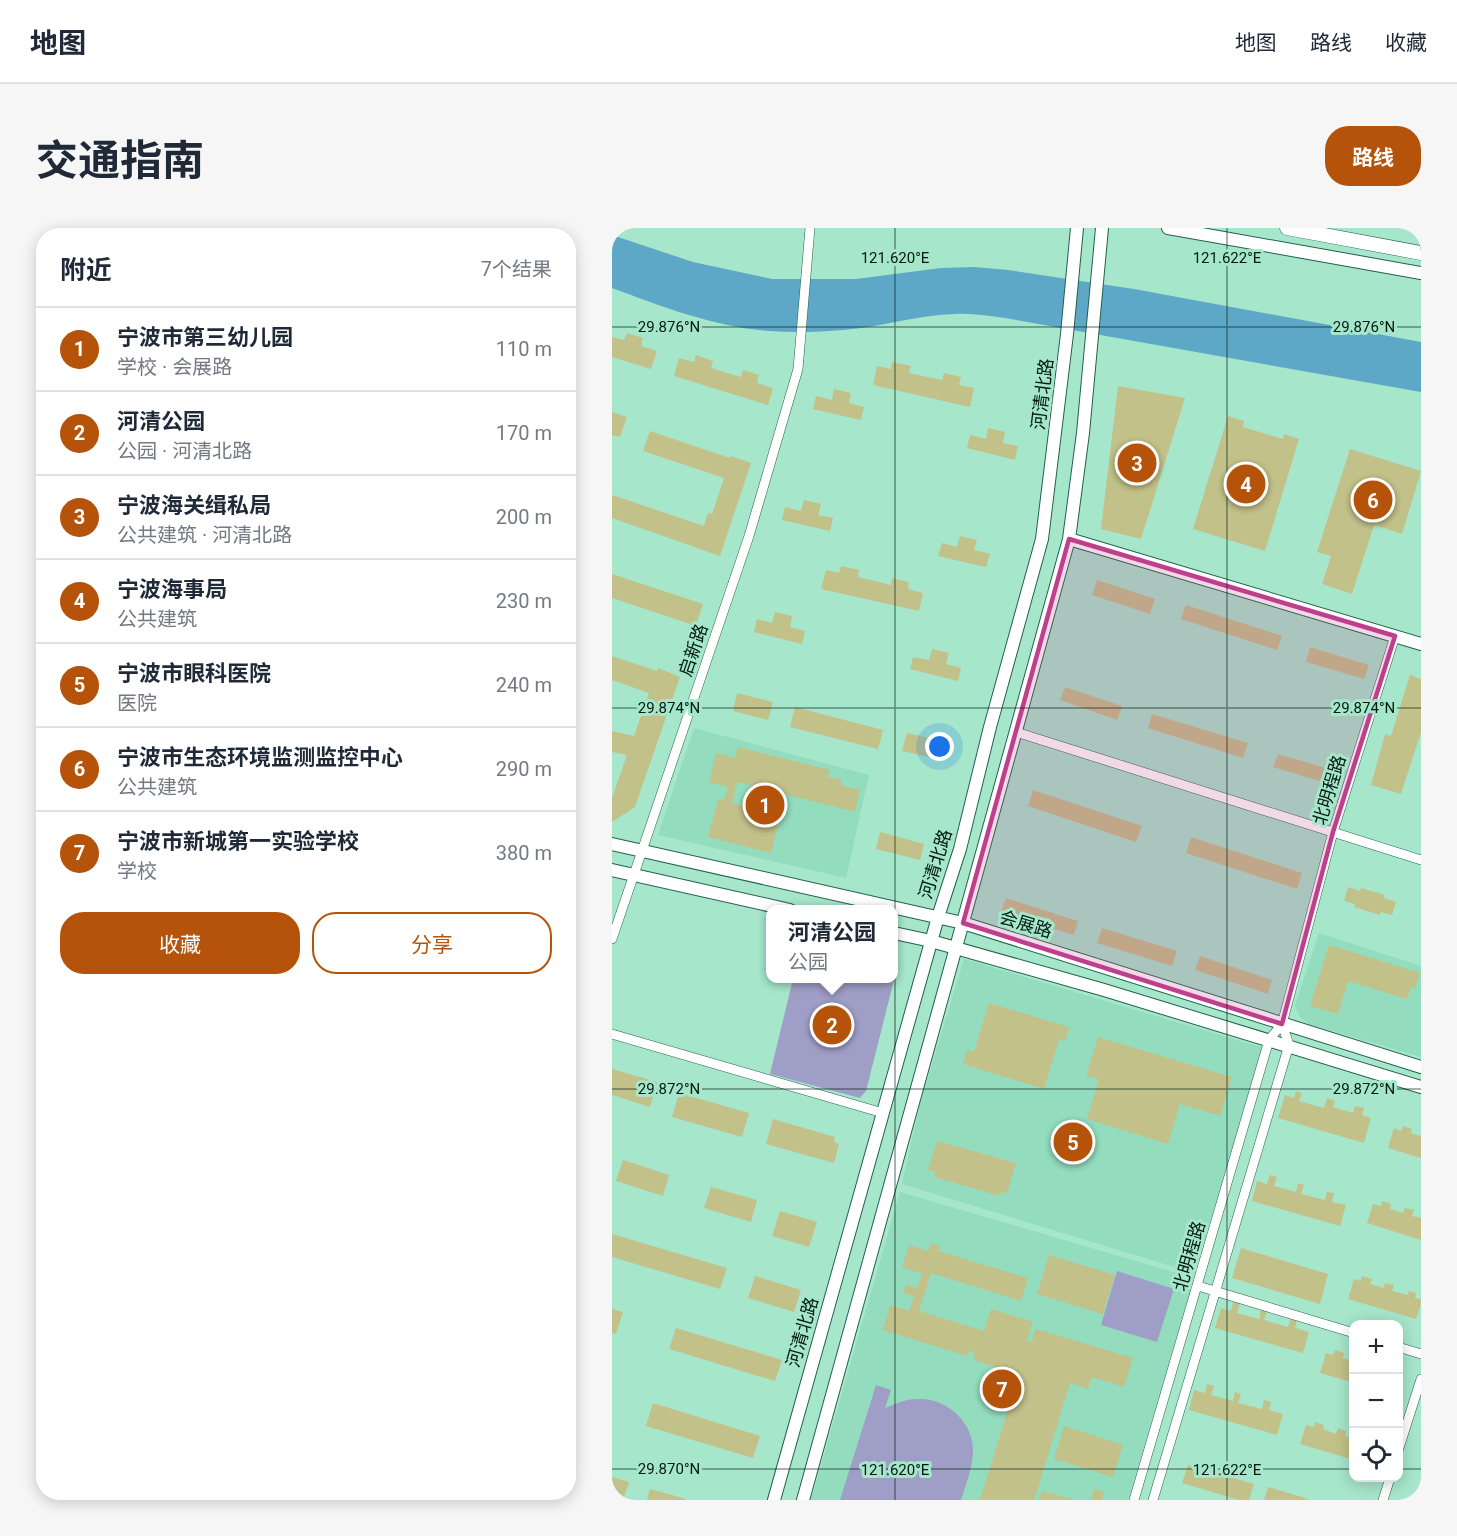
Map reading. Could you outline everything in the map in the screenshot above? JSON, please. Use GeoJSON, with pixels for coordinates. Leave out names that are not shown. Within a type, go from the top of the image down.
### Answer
{"type":"FeatureCollection","features":[{"type":"Feature","properties":{"kind":"main road","name":"河清北路"},"geometry":{"type":"LineString","coordinates":[[774,1500],[931,941],[960,849],[990,727],[1042,539],[1067,334],[1077,228]]}},
{"type":"Feature","properties":{"kind":"main road"},"geometry":{"type":"LineString","coordinates":[[803,1500],[1069,539],[1083,433],[1102,228]]}},
{"type":"Feature","properties":{"kind":"main road"},"geometry":{"type":"LineString","coordinates":[[1168,228],[1421,273]]}},
{"type":"Feature","properties":{"kind":"main road"},"geometry":{"type":"LineString","coordinates":[[1287,228],[1421,253]]}},
{"type":"Feature","properties":{"kind":"main road"},"geometry":{"type":"LineString","coordinates":[[1069,539],[1421,644]]}},
{"type":"Feature","properties":{"kind":"main road","name":"会展路"},"geometry":{"type":"LineString","coordinates":[[612,844],[884,905]]}},
{"type":"Feature","properties":{"kind":"main road"},"geometry":{"type":"LineString","coordinates":[[612,870],[772,905]]}},
{"type":"Feature","properties":{"kind":"main road","name":"会展路"},"geometry":{"type":"LineString","coordinates":[[898,908],[963,923],[1421,1067]]}},
{"type":"Feature","properties":{"kind":"main road"},"geometry":{"type":"LineString","coordinates":[[898,934],[957,948],[1289,1045],[1421,1087]]}},
{"type":"Feature","properties":{"kind":"street","name":"启新路"},"geometry":{"type":"LineString","coordinates":[[612,939],[749,536],[798,369],[810,228]]}},
{"type":"Feature","properties":{"kind":"street","name":"北明程路"},"geometry":{"type":"LineString","coordinates":[[1134,1500],[1269,1040],[1282,1024],[1333,832],[1395,636]]}},
{"type":"Feature","properties":{"kind":"street"},"geometry":{"type":"LineString","coordinates":[[1016,732],[1421,860]]}},
{"type":"Feature","properties":{"kind":"street"},"geometry":{"type":"LineString","coordinates":[[1282,1024],[1289,1045]]}},
{"type":"Feature","properties":{"kind":"street"},"geometry":{"type":"LineString","coordinates":[[612,1034],[883,1113]]}},
{"type":"Feature","properties":{"kind":"street","name":"北明程路"},"geometry":{"type":"LineString","coordinates":[[1153,1500],[1289,1045]]}},
{"type":"Feature","properties":{"kind":"street"},"geometry":{"type":"LineString","coordinates":[[1198,1286],[1349,1332]]}},
{"type":"Feature","properties":{"kind":"street"},"geometry":{"type":"LineString","coordinates":[[1403,1349],[1421,1354]]}},
{"type":"Feature","properties":{"kind":"street"},"geometry":{"type":"LineString","coordinates":[[1403,1435],[1421,1379]]}},
{"type":"Feature","properties":{"kind":"street"},"geometry":{"type":"LineString","coordinates":[[1383,1500],[1389,1482]]}},
{"type":"Feature","properties":{"kind":"highlighted area"},"geometry":{"type":"Polygon","coordinates":[[[1069,539],[1395,636],[1333,832],[1282,1024],[963,923],[1069,539]]]}},
{"type":"Feature","properties":{"kind":"shaded area"},"geometry":{"type":"Polygon","coordinates":[[[612,235],[693,262],[772,279],[856,279],[941,268],[974,267],[1008,270],[1134,289],[1421,342],[1421,392],[980,315],[941,315],[816,332],[770,331],[730,326],[612,288],[612,235]]]}},
{"type":"Feature","properties":{"kind":"shaded area"},"geometry":{"type":"Polygon","coordinates":[[[694,728],[869,775],[846,878],[658,835],[694,728]]]}},
{"type":"Feature","properties":{"kind":"shaded area"},"geometry":{"type":"Polygon","coordinates":[[[1319,933],[1421,966],[1421,1057],[1309,1024],[1300,1017],[1295,1006],[1319,933]]]}},
{"type":"Feature","properties":{"kind":"shaded area"},"geometry":{"type":"Polygon","coordinates":[[[964,959],[1264,1048],[1194,1273],[902,1184],[921,1100],[964,959]]]}},
{"type":"Feature","properties":{"kind":"shaded area"},"geometry":{"type":"Polygon","coordinates":[[[792,983],[893,983],[866,1091],[860,1098],[770,1074],[792,983]]]}},
{"type":"Feature","properties":{"kind":"shaded area"},"geometry":{"type":"Polygon","coordinates":[[[900,1192],[1194,1278],[1128,1500],[811,1500],[900,1192]]]}},
{"type":"Feature","properties":{"kind":"shaded area"},"geometry":{"type":"Polygon","coordinates":[[[1117,1271],[1174,1289],[1157,1342],[1101,1325],[1117,1271]]]}},
{"type":"Feature","properties":{"kind":"shaded area"},"geometry":{"type":"Polygon","coordinates":[[[876,1385],[891,1390],[885,1408],[909,1400],[927,1399],[947,1407],[963,1421],[972,1439],[973,1456],[961,1500],[840,1500],[876,1385]]]}},
{"type":"Feature","properties":{"kind":"building"},"geometry":{"type":"Polygon","coordinates":[[[627,333],[643,338],[641,346],[657,351],[651,369],[612,357],[612,337],[624,340],[627,333]]]}},
{"type":"Feature","properties":{"kind":"building"},"geometry":{"type":"Polygon","coordinates":[[[696,355],[713,361],[711,368],[741,377],[743,370],[759,375],[757,383],[773,388],[768,405],[674,376],[679,358],[694,362],[696,355]]]}},
{"type":"Feature","properties":{"kind":"building"},"geometry":{"type":"Polygon","coordinates":[[[892,362],[911,366],[909,373],[942,380],[944,373],[961,377],[959,385],[974,388],[970,407],[873,385],[877,366],[891,369],[892,362]]]}},
{"type":"Feature","properties":{"kind":"building"},"geometry":{"type":"Polygon","coordinates":[[[1118,386],[1185,398],[1141,539],[1101,529],[1118,386]]]}},
{"type":"Feature","properties":{"kind":"building"},"geometry":{"type":"Polygon","coordinates":[[[834,389],[851,393],[849,403],[864,407],[861,420],[813,409],[816,396],[832,400],[834,389]]]}},
{"type":"Feature","properties":{"kind":"building"},"geometry":{"type":"Polygon","coordinates":[[[612,412],[627,417],[620,437],[612,435],[612,412]]]}},
{"type":"Feature","properties":{"kind":"building"},"geometry":{"type":"Polygon","coordinates":[[[1228,416],[1244,421],[1243,427],[1283,439],[1284,434],[1299,439],[1265,551],[1193,529],[1228,416]]]}},
{"type":"Feature","properties":{"kind":"building"},"geometry":{"type":"Polygon","coordinates":[[[988,428],[1005,432],[1003,443],[1018,446],[1015,460],[967,448],[970,435],[986,439],[988,428]]]}},
{"type":"Feature","properties":{"kind":"building"},"geometry":{"type":"Polygon","coordinates":[[[650,431],[751,463],[720,556],[612,518],[612,495],[704,526],[708,513],[712,514],[724,478],[643,451],[650,431]]]}},
{"type":"Feature","properties":{"kind":"building"},"geometry":{"type":"Polygon","coordinates":[[[1350,449],[1421,471],[1402,534],[1374,525],[1352,594],[1322,584],[1331,556],[1317,552],[1350,449]]]}},
{"type":"Feature","properties":{"kind":"building"},"geometry":{"type":"Polygon","coordinates":[[[804,500],[821,504],[818,515],[833,518],[830,531],[782,520],[785,507],[801,511],[804,500]]]}},
{"type":"Feature","properties":{"kind":"building"},"geometry":{"type":"Polygon","coordinates":[[[960,536],[977,540],[974,550],[990,554],[986,567],[938,556],[942,543],[957,547],[960,536]]]}},
{"type":"Feature","properties":{"kind":"building"},"geometry":{"type":"Polygon","coordinates":[[[841,566],[859,570],[858,577],[891,585],[892,578],[909,582],[908,589],[923,593],[919,611],[821,589],[826,570],[839,573],[841,566]]]}},
{"type":"Feature","properties":{"kind":"building"},"geometry":{"type":"Polygon","coordinates":[[[612,574],[703,604],[696,626],[612,598],[612,574]]]}},
{"type":"Feature","properties":{"kind":"building"},"geometry":{"type":"Polygon","coordinates":[[[1097,580],[1155,599],[1150,614],[1092,595],[1097,580]]]}},
{"type":"Feature","properties":{"kind":"building"},"geometry":{"type":"Polygon","coordinates":[[[1186,605],[1282,636],[1277,650],[1181,619],[1186,605]]]}},
{"type":"Feature","properties":{"kind":"building"},"geometry":{"type":"Polygon","coordinates":[[[775,612],[792,616],[790,627],[805,631],[802,644],[754,632],[757,619],[772,623],[775,612]]]}},
{"type":"Feature","properties":{"kind":"building"},"geometry":{"type":"Polygon","coordinates":[[[1310,647],[1369,665],[1364,679],[1306,662],[1310,647]]]}},
{"type":"Feature","properties":{"kind":"building"},"geometry":{"type":"Polygon","coordinates":[[[932,649],[949,653],[946,664],[961,668],[958,681],[910,669],[913,657],[929,660],[932,649]]]}},
{"type":"Feature","properties":{"kind":"building"},"geometry":{"type":"Polygon","coordinates":[[[612,656],[657,671],[658,668],[680,677],[635,807],[612,822],[612,798],[627,755],[612,752],[612,731],[634,736],[649,693],[612,680],[612,656]]]}},
{"type":"Feature","properties":{"kind":"building"},"geometry":{"type":"Polygon","coordinates":[[[1410,675],[1421,679],[1421,732],[1401,794],[1371,785],[1385,734],[1391,736],[1410,675]]]}},
{"type":"Feature","properties":{"kind":"building"},"geometry":{"type":"Polygon","coordinates":[[[1065,687],[1122,706],[1117,720],[1060,700],[1065,687]]]}},
{"type":"Feature","properties":{"kind":"building"},"geometry":{"type":"Polygon","coordinates":[[[737,693],[773,702],[768,720],[733,711],[737,693]]]}},
{"type":"Feature","properties":{"kind":"building"},"geometry":{"type":"Polygon","coordinates":[[[795,707],[883,730],[878,749],[790,727],[795,707]]]}},
{"type":"Feature","properties":{"kind":"building"},"geometry":{"type":"Polygon","coordinates":[[[1152,714],[1248,743],[1243,758],[1148,728],[1152,714]]]}},
{"type":"Feature","properties":{"kind":"building"},"geometry":{"type":"Polygon","coordinates":[[[907,733],[942,741],[937,759],[902,751],[907,733]]]}},
{"type":"Feature","properties":{"kind":"building"},"geometry":{"type":"Polygon","coordinates":[[[738,747],[830,770],[828,777],[842,780],[841,785],[860,790],[855,812],[737,782],[732,803],[780,816],[771,853],[708,837],[718,799],[724,800],[728,787],[709,782],[716,753],[735,758],[738,747]]]}},
{"type":"Feature","properties":{"kind":"building"},"geometry":{"type":"Polygon","coordinates":[[[1278,754],[1336,771],[1332,785],[1273,767],[1278,754]]]}},
{"type":"Feature","properties":{"kind":"building"},"geometry":{"type":"Polygon","coordinates":[[[1033,790],[1142,826],[1136,842],[1028,806],[1033,790]]]}},
{"type":"Feature","properties":{"kind":"building"},"geometry":{"type":"Polygon","coordinates":[[[880,832],[924,844],[920,860],[876,849],[880,832]]]}},
{"type":"Feature","properties":{"kind":"building"},"geometry":{"type":"Polygon","coordinates":[[[1191,837],[1302,873],[1297,889],[1186,853],[1191,837]]]}},
{"type":"Feature","properties":{"kind":"building"},"geometry":{"type":"Polygon","coordinates":[[[1348,887],[1385,895],[1384,898],[1396,902],[1392,915],[1381,912],[1380,915],[1354,907],[1355,904],[1344,901],[1348,887]]]}},
{"type":"Feature","properties":{"kind":"building"},"geometry":{"type":"Polygon","coordinates":[[[1006,898],[1078,921],[1074,935],[1001,912],[1006,898]]]}},
{"type":"Feature","properties":{"kind":"building"},"geometry":{"type":"Polygon","coordinates":[[[1102,928],[1177,951],[1172,966],[1097,943],[1102,928]]]}},
{"type":"Feature","properties":{"kind":"building"},"geometry":{"type":"Polygon","coordinates":[[[1329,945],[1420,973],[1415,988],[1411,987],[1407,999],[1348,981],[1338,1014],[1310,1006],[1329,945]]]}},
{"type":"Feature","properties":{"kind":"building"},"geometry":{"type":"Polygon","coordinates":[[[1200,956],[1272,980],[1268,994],[1195,970],[1200,956]]]}},
{"type":"Feature","properties":{"kind":"building"},"geometry":{"type":"Polygon","coordinates":[[[989,1003],[1069,1027],[1065,1041],[1059,1039],[1044,1089],[963,1064],[967,1050],[974,1052],[989,1003]]]}},
{"type":"Feature","properties":{"kind":"building"},"geometry":{"type":"Polygon","coordinates":[[[1098,1037],[1232,1077],[1220,1116],[1180,1104],[1168,1144],[1087,1119],[1099,1079],[1086,1076],[1098,1037]]]}},
{"type":"Feature","properties":{"kind":"building"},"geometry":{"type":"Polygon","coordinates":[[[612,1069],[657,1082],[650,1107],[612,1095],[612,1069]]]}},
{"type":"Feature","properties":{"kind":"building"},"geometry":{"type":"Polygon","coordinates":[[[1296,1091],[1302,1093],[1299,1101],[1324,1108],[1327,1098],[1335,1101],[1333,1107],[1353,1113],[1355,1106],[1364,1108],[1362,1115],[1371,1118],[1364,1143],[1278,1118],[1285,1095],[1294,1098],[1296,1091]]]}},
{"type":"Feature","properties":{"kind":"building"},"geometry":{"type":"Polygon","coordinates":[[[679,1093],[749,1113],[742,1137],[672,1117],[679,1093]]]}},
{"type":"Feature","properties":{"kind":"building"},"geometry":{"type":"Polygon","coordinates":[[[773,1119],[835,1137],[834,1142],[839,1144],[834,1163],[766,1144],[773,1119]]]}},
{"type":"Feature","properties":{"kind":"building"},"geometry":{"type":"Polygon","coordinates":[[[1403,1126],[1412,1129],[1411,1133],[1421,1136],[1421,1158],[1388,1148],[1394,1128],[1401,1131],[1403,1126]]]}},
{"type":"Feature","properties":{"kind":"building"},"geometry":{"type":"Polygon","coordinates":[[[937,1141],[1016,1163],[1007,1193],[1001,1192],[1000,1196],[934,1177],[935,1172],[928,1170],[937,1141]]]}},
{"type":"Feature","properties":{"kind":"building"},"geometry":{"type":"Polygon","coordinates":[[[623,1160],[669,1175],[663,1196],[616,1181],[623,1160]]]}},
{"type":"Feature","properties":{"kind":"building"},"geometry":{"type":"Polygon","coordinates":[[[1270,1175],[1277,1177],[1274,1186],[1296,1192],[1298,1183],[1304,1185],[1301,1194],[1325,1200],[1327,1192],[1334,1193],[1332,1202],[1346,1205],[1340,1226],[1252,1201],[1257,1181],[1267,1184],[1270,1175]]]}},
{"type":"Feature","properties":{"kind":"building"},"geometry":{"type":"Polygon","coordinates":[[[711,1187],[757,1200],[751,1222],[704,1208],[711,1187]]]}},
{"type":"Feature","properties":{"kind":"building"},"geometry":{"type":"Polygon","coordinates":[[[1382,1201],[1391,1204],[1390,1209],[1403,1213],[1405,1208],[1414,1210],[1412,1216],[1421,1218],[1421,1240],[1367,1223],[1373,1204],[1381,1206],[1382,1201]]]}},
{"type":"Feature","properties":{"kind":"building"},"geometry":{"type":"Polygon","coordinates":[[[780,1211],[817,1222],[809,1247],[772,1236],[780,1211]]]}},
{"type":"Feature","properties":{"kind":"building"},"geometry":{"type":"Polygon","coordinates":[[[612,1234],[727,1268],[720,1289],[612,1257],[612,1234]]]}},
{"type":"Feature","properties":{"kind":"building"},"geometry":{"type":"Polygon","coordinates":[[[931,1243],[940,1246],[938,1251],[1028,1278],[1021,1301],[931,1273],[919,1311],[984,1331],[991,1309],[1033,1322],[1027,1341],[1031,1342],[1036,1329],[1133,1358],[1124,1387],[1092,1377],[1088,1389],[1070,1383],[1034,1500],[980,1500],[1019,1374],[973,1360],[975,1353],[969,1351],[967,1356],[883,1330],[890,1305],[909,1311],[914,1296],[903,1293],[906,1285],[917,1288],[922,1274],[902,1267],[909,1245],[928,1251],[931,1243]]]}},
{"type":"Feature","properties":{"kind":"building"},"geometry":{"type":"Polygon","coordinates":[[[1241,1248],[1328,1274],[1320,1304],[1232,1278],[1241,1248]]]}},
{"type":"Feature","properties":{"kind":"building"},"geometry":{"type":"Polygon","coordinates":[[[1049,1255],[1115,1275],[1103,1314],[1037,1294],[1049,1255]]]}},
{"type":"Feature","properties":{"kind":"building"},"geometry":{"type":"Polygon","coordinates":[[[755,1276],[801,1290],[794,1312],[748,1298],[755,1276]]]}},
{"type":"Feature","properties":{"kind":"building"},"geometry":{"type":"Polygon","coordinates":[[[1362,1276],[1372,1279],[1370,1284],[1384,1288],[1385,1283],[1394,1285],[1392,1291],[1408,1295],[1409,1291],[1416,1293],[1415,1298],[1421,1299],[1421,1304],[1416,1319],[1348,1299],[1354,1279],[1361,1281],[1362,1276]]]}},
{"type":"Feature","properties":{"kind":"building"},"geometry":{"type":"Polygon","coordinates":[[[1233,1302],[1240,1303],[1237,1313],[1259,1319],[1261,1310],[1267,1311],[1264,1320],[1288,1327],[1291,1318],[1297,1320],[1295,1328],[1309,1332],[1303,1353],[1215,1328],[1221,1308],[1231,1311],[1233,1302]]]}},
{"type":"Feature","properties":{"kind":"building"},"geometry":{"type":"Polygon","coordinates":[[[612,1309],[623,1312],[616,1334],[612,1333],[612,1309]]]}},
{"type":"Feature","properties":{"kind":"building"},"geometry":{"type":"Polygon","coordinates":[[[676,1328],[782,1360],[775,1381],[669,1349],[676,1328]]]}},
{"type":"Feature","properties":{"kind":"building"},"geometry":{"type":"Polygon","coordinates":[[[1335,1350],[1344,1353],[1343,1358],[1349,1360],[1349,1382],[1320,1373],[1326,1353],[1333,1355],[1335,1350]]]}},
{"type":"Feature","properties":{"kind":"building"},"geometry":{"type":"Polygon","coordinates":[[[1207,1384],[1214,1386],[1211,1395],[1233,1401],[1235,1392],[1241,1394],[1238,1403],[1262,1409],[1264,1400],[1271,1402],[1269,1410],[1283,1414],[1277,1435],[1189,1410],[1194,1390],[1205,1393],[1207,1384]]]}},
{"type":"Feature","properties":{"kind":"building"},"geometry":{"type":"Polygon","coordinates":[[[653,1403],[760,1436],[753,1458],[646,1426],[653,1403]]]}},
{"type":"Feature","properties":{"kind":"building"},"geometry":{"type":"Polygon","coordinates":[[[1315,1422],[1324,1425],[1323,1429],[1336,1434],[1338,1428],[1346,1431],[1345,1436],[1349,1437],[1349,1459],[1300,1444],[1306,1425],[1314,1427],[1315,1422]]]}},
{"type":"Feature","properties":{"kind":"building"},"geometry":{"type":"Polygon","coordinates":[[[1064,1426],[1123,1445],[1113,1477],[1054,1459],[1064,1426]]]}},
{"type":"Feature","properties":{"kind":"building"},"geometry":{"type":"Polygon","coordinates":[[[1188,1465],[1254,1484],[1249,1500],[1239,1500],[1182,1483],[1188,1465]]]}},
{"type":"Feature","properties":{"kind":"building"},"geometry":{"type":"Polygon","coordinates":[[[612,1477],[629,1482],[623,1500],[612,1500],[612,1477]]]}},
{"type":"Feature","properties":{"kind":"building"},"geometry":{"type":"Polygon","coordinates":[[[1268,1487],[1308,1499],[1308,1500],[1264,1500],[1268,1487]]]}},
{"type":"Feature","properties":{"kind":"building"},"geometry":{"type":"Polygon","coordinates":[[[650,1489],[686,1499],[686,1500],[647,1500],[650,1489]]]}},
{"type":"Feature","properties":{"kind":"building"},"geometry":{"type":"Polygon","coordinates":[[[1094,1489],[1104,1492],[1102,1500],[1091,1500],[1094,1489]]]}},
{"type":"Feature","properties":{"kind":"building"},"geometry":{"type":"Polygon","coordinates":[[[1042,1491],[1072,1499],[1072,1500],[1039,1500],[1042,1491]]]}},
{"type":"Feature","properties":{"kind":"place","name":"宁波海关缉私局"},"geometry":{"type":"Point","coordinates":[1137,463]}},
{"type":"Feature","properties":{"kind":"place","name":"宁波海事局"},"geometry":{"type":"Point","coordinates":[1246,484]}},
{"type":"Feature","properties":{"kind":"place","name":"宁波市生态环境监测监控中心"},"geometry":{"type":"Point","coordinates":[1373,500]}},
{"type":"Feature","properties":{"kind":"place","name":"宁波市第三幼儿园"},"geometry":{"type":"Point","coordinates":[765,805]}},
{"type":"Feature","properties":{"kind":"place","name":"河清公园"},"geometry":{"type":"Point","coordinates":[832,1025]}},
{"type":"Feature","properties":{"kind":"place","name":"宁波市眼科医院"},"geometry":{"type":"Point","coordinates":[1073,1142]}},
{"type":"Feature","properties":{"kind":"place","name":"宁波市新城第一实验学校"},"geometry":{"type":"Point","coordinates":[1002,1389]}}]}
